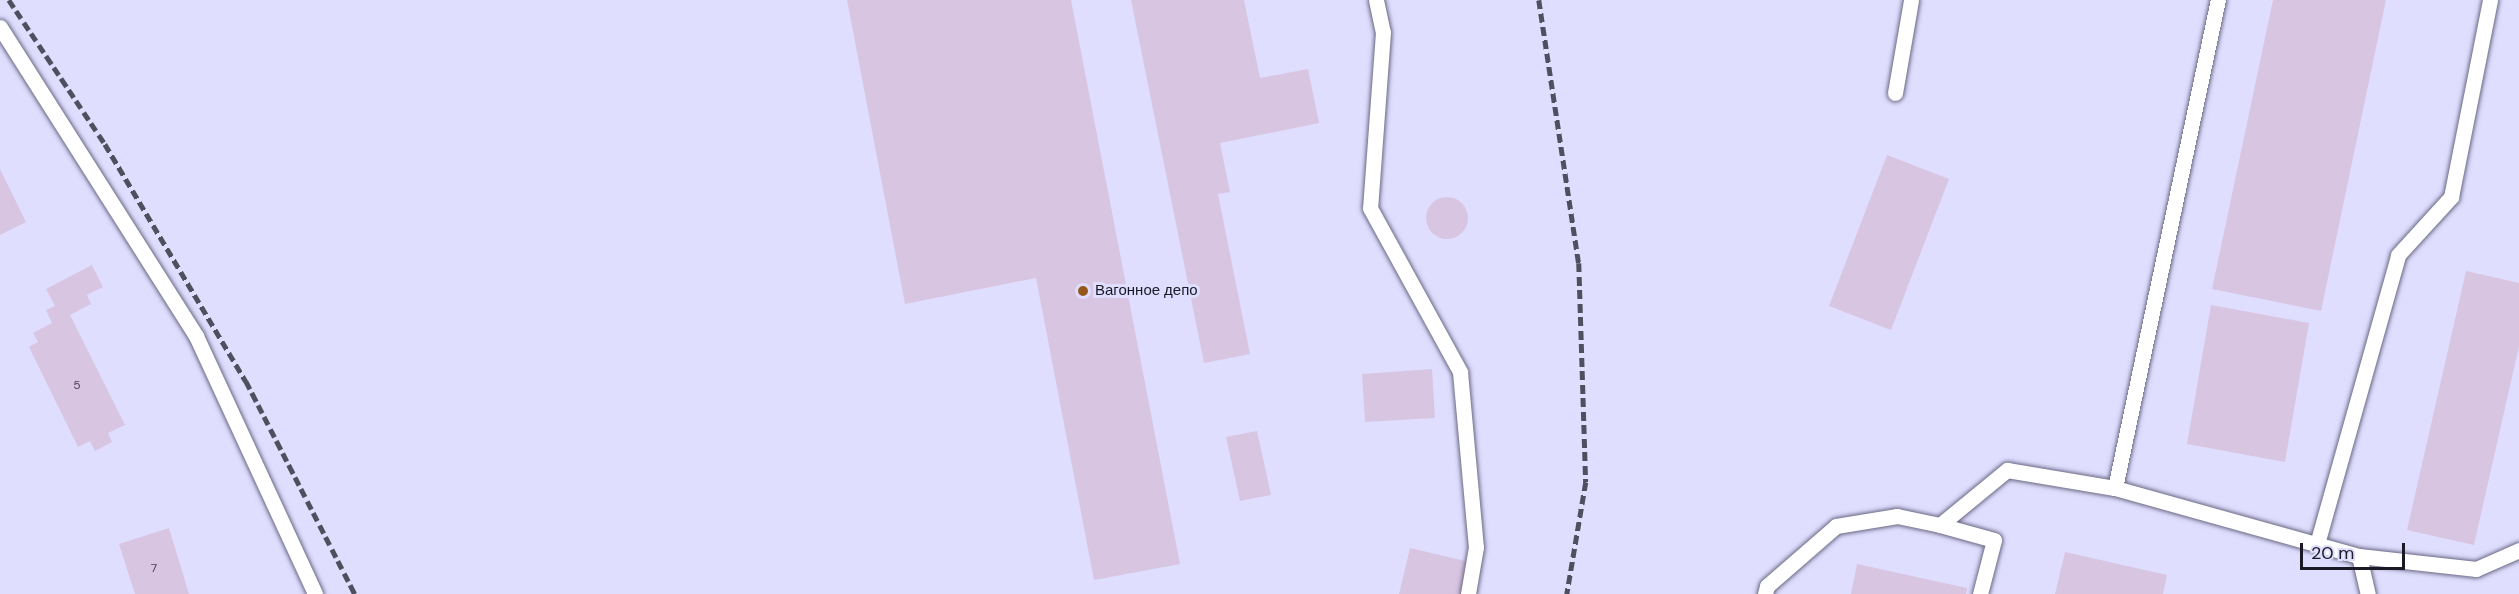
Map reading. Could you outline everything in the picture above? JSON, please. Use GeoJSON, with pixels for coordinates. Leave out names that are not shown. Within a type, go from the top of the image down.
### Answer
{"type":"FeatureCollection","features":[{"type":"Feature","properties":{"kind":"lane"},"geometry":{"type":"LineString","coordinates":[[1376,0],[1383,32],[1370,208],[1460,372],[1476,547],[1468,594]]}},
{"type":"Feature","properties":{"kind":"lane"},"geometry":{"type":"LineString","coordinates":[[1895,93],[1911,0]]}},
{"type":"Feature","properties":{"kind":"lane"},"geometry":{"type":"LineString","coordinates":[[2115,488],[2218,0]]}},
{"type":"Feature","properties":{"kind":"lane"},"geometry":{"type":"LineString","coordinates":[[2317,544],[2398,255],[2451,198],[2490,0]]}},
{"type":"Feature","properties":{"kind":"lane"},"geometry":{"type":"LineString","coordinates":[[0,27],[196,336],[315,594]]}},
{"type":"Feature","properties":{"kind":"lane"},"geometry":{"type":"LineString","coordinates":[[1940,525],[2007,470],[2115,488],[2359,556],[2476,569],[2519,550]]}},
{"type":"Feature","properties":{"kind":"lane"},"geometry":{"type":"LineString","coordinates":[[1765,594],[1767,586],[1836,526],[1897,516],[1994,540],[1980,594]]}},
{"type":"Feature","properties":{"kind":"lane"},"geometry":{"type":"LineString","coordinates":[[2359,556],[2368,594]]}},
{"type":"Feature","properties":{"kind":"building","name":"Вагонное депо"},"geometry":{"type":"Polygon","coordinates":[[[847,0],[1071,0],[1180,564],[1094,580],[1036,278],[905,304],[847,0]]]}},
{"type":"Feature","properties":{"kind":"building"},"geometry":{"type":"Polygon","coordinates":[[[1131,0],[1244,0],[1260,78],[1308,69],[1319,123],[1220,143],[1230,192],[1218,194],[1250,354],[1204,363],[1131,0]]]}},
{"type":"Feature","properties":{"kind":"building"},"geometry":{"type":"Polygon","coordinates":[[[2273,0],[2386,0],[2321,311],[2212,289],[2273,0]]]}},
{"type":"Feature","properties":{"kind":"building"},"geometry":{"type":"Polygon","coordinates":[[[1887,155],[1949,179],[1891,330],[1829,306],[1887,155]]]}},
{"type":"Feature","properties":{"kind":"building"},"geometry":{"type":"Polygon","coordinates":[[[0,169],[26,222],[0,235],[0,169]]]}},
{"type":"Feature","properties":{"kind":"building"},"geometry":{"type":"Polygon","coordinates":[[[1447,197],[1455,198],[1462,203],[1467,210],[1467,226],[1462,233],[1455,238],[1447,239],[1439,238],[1432,233],[1427,226],[1426,218],[1427,210],[1432,203],[1439,198],[1447,197]]]}},
{"type":"Feature","properties":{"kind":"building"},"geometry":{"type":"Polygon","coordinates":[[[92,265],[103,287],[87,295],[91,304],[70,315],[125,425],[108,433],[112,442],[95,451],[90,441],[78,447],[29,347],[38,342],[33,333],[52,323],[46,310],[55,306],[46,289],[92,265]]]}},
{"type":"Feature","properties":{"kind":"building"},"geometry":{"type":"Polygon","coordinates":[[[2466,271],[2519,283],[2519,346],[2474,545],[2407,530],[2466,271]]]}},
{"type":"Feature","properties":{"kind":"building"},"geometry":{"type":"Polygon","coordinates":[[[2211,305],[2309,323],[2285,462],[2187,444],[2211,305]]]}},
{"type":"Feature","properties":{"kind":"building"},"geometry":{"type":"Polygon","coordinates":[[[1432,369],[1435,418],[1365,422],[1362,374],[1432,369]]]}},
{"type":"Feature","properties":{"kind":"building"},"geometry":{"type":"Polygon","coordinates":[[[1257,431],[1271,495],[1240,501],[1226,437],[1257,431]]]}},
{"type":"Feature","properties":{"kind":"building"},"geometry":{"type":"Polygon","coordinates":[[[169,528],[189,594],[135,594],[119,544],[169,528]]]}},
{"type":"Feature","properties":{"kind":"building"},"geometry":{"type":"Polygon","coordinates":[[[1410,548],[1482,565],[1475,594],[1399,594],[1410,548]]]}},
{"type":"Feature","properties":{"kind":"building"},"geometry":{"type":"Polygon","coordinates":[[[2065,552],[2167,575],[2163,594],[2055,594],[2065,552]]]}},
{"type":"Feature","properties":{"kind":"building"},"geometry":{"type":"Polygon","coordinates":[[[1857,564],[1967,588],[1966,594],[1851,594],[1857,564]]]}},
{"type":"Feature","properties":{"kind":"railway"},"geometry":{"type":"LineString","coordinates":[[9,0],[105,144],[246,381],[355,594]]}},
{"type":"Feature","properties":{"kind":"railway"},"geometry":{"type":"LineString","coordinates":[[1539,0],[1579,263],[1586,482],[1567,594]]}},
{"type":"Feature","properties":{"kind":"place","name":"Вагонное депо"},"geometry":{"type":"Point","coordinates":[1083,291]}}]}
